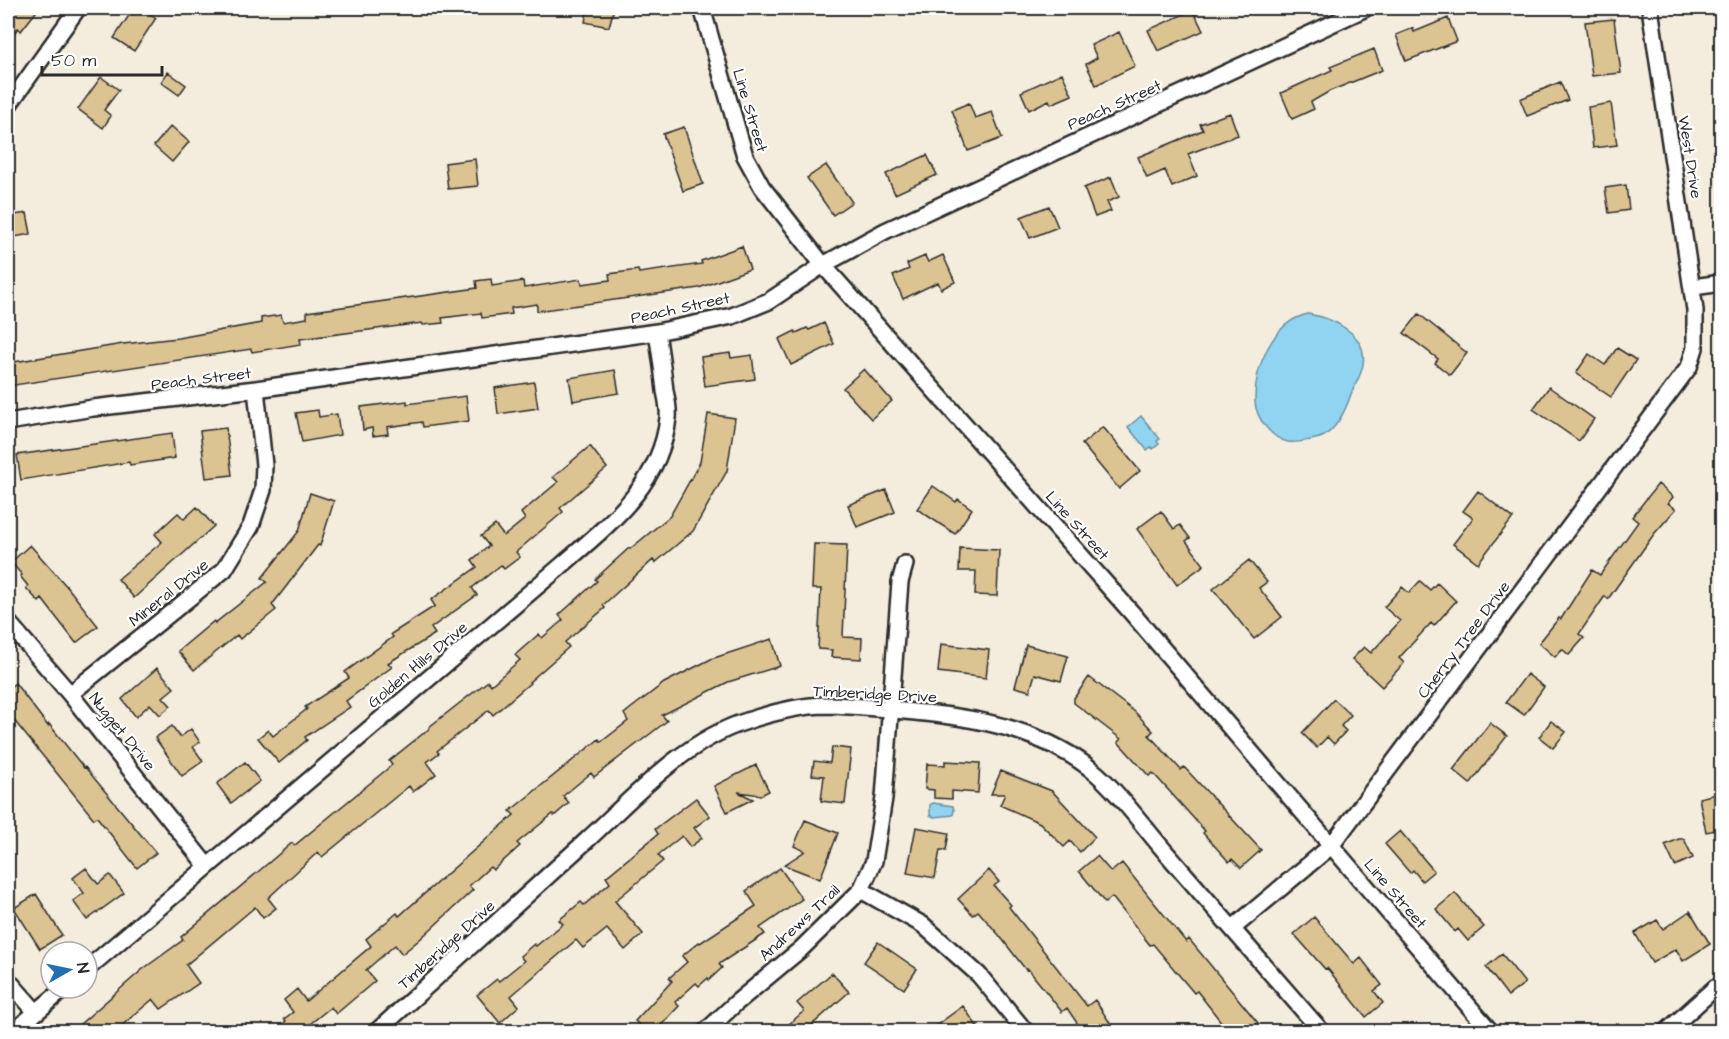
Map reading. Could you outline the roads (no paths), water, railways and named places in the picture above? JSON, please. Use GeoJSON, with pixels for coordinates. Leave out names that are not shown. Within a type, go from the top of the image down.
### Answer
{"type":"FeatureCollection","features":[{"type":"Feature","properties":{"kind":"street"},"geometry":{"type":"LineString","coordinates":[[8,106],[78,8]]}},
{"type":"Feature","properties":{"kind":"street","name":"Line Street"},"geometry":{"type":"LineString","coordinates":[[702,8],[745,156],[762,187],[823,265],[1081,554],[1491,1032]]}},
{"type":"Feature","properties":{"kind":"street","name":"Peach Street"},"geometry":{"type":"LineString","coordinates":[[8,422],[93,408],[256,389],[657,332],[732,316],[769,301],[823,265],[885,231],[1036,159],[1366,8]]}},
{"type":"Feature","properties":{"kind":"street","name":"West Drive"},"geometry":{"type":"LineString","coordinates":[[1650,8],[1693,287],[1697,328],[1695,348]]}},
{"type":"Feature","properties":{"kind":"street"},"geometry":{"type":"LineString","coordinates":[[1693,287],[1722,283]]}},
{"type":"Feature","properties":{"kind":"street","name":"Golden Hills Drive"},"geometry":{"type":"LineString","coordinates":[[99,959],[561,566],[633,500],[648,480],[663,443],[669,416],[657,332]]}},
{"type":"Feature","properties":{"kind":"street","name":"Cherry Tree Drive"},"geometry":{"type":"LineString","coordinates":[[1233,928],[1332,846],[1675,387],[1689,367],[1695,348]]}},
{"type":"Feature","properties":{"kind":"street","name":"Mineral Drive"},"geometry":{"type":"LineString","coordinates":[[70,694],[224,570],[251,526],[263,490],[264,465],[256,389]]}},
{"type":"Feature","properties":{"kind":"street","name":"Andrews Trail"},"geometry":{"type":"LineString","coordinates":[[705,1032],[801,949],[861,890],[874,861],[884,798],[900,582],[905,564]]}},
{"type":"Feature","properties":{"kind":"street","name":"Nugget Drive"},"geometry":{"type":"LineString","coordinates":[[8,622],[70,694],[207,866]]}},
{"type":"Feature","properties":{"kind":"street","name":"Timberidge Drive"},"geometry":{"type":"LineString","coordinates":[[376,1032],[615,814],[662,772],[698,744],[744,721],[786,710],[822,705],[948,715],[1002,725],[1030,734],[1078,760],[1121,798],[1156,842],[1322,1032]]}},
{"type":"Feature","properties":{"kind":"street"},"geometry":{"type":"LineString","coordinates":[[861,890],[923,925],[979,975],[1026,1032]]}},
{"type":"Feature","properties":{"kind":"street"},"geometry":{"type":"LineString","coordinates":[[8,980],[36,1012]]}},
{"type":"Feature","properties":{"kind":"street"},"geometry":{"type":"LineString","coordinates":[[1666,1032],[1716,987]]}},
{"type":"Feature","properties":{"kind":"street"},"geometry":{"type":"LineString","coordinates":[[13,1032],[50,1000]]}},
{"type":"Feature","properties":{"kind":"water"},"geometry":{"type":"Polygon","coordinates":[[[1308,314],[1328,319],[1347,329],[1360,344],[1363,364],[1344,412],[1333,428],[1320,438],[1288,442],[1276,437],[1258,415],[1255,402],[1258,375],[1262,361],[1275,336],[1284,326],[1308,314]]]}},
{"type":"Feature","properties":{"kind":"water"},"geometry":{"type":"Polygon","coordinates":[[[1141,416],[1160,439],[1157,441],[1159,444],[1153,449],[1151,447],[1147,450],[1128,427],[1141,416]]]}},
{"type":"Feature","properties":{"kind":"water"},"geometry":{"type":"Polygon","coordinates":[[[933,803],[953,806],[953,815],[934,817],[930,815],[930,805],[933,803]]]}}]}
